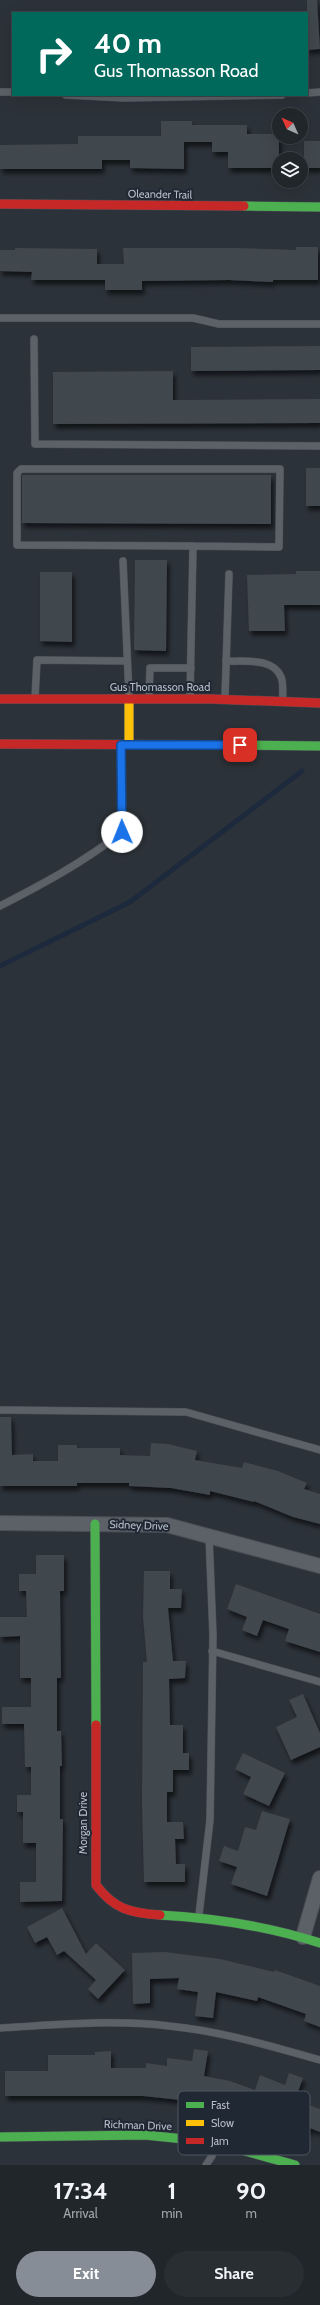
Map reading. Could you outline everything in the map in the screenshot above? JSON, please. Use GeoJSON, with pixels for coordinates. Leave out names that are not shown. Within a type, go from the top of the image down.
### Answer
{"type":"FeatureCollection","features":[{"type":"Feature","properties":{"kind":"street","name":"Oleander Trail"},"geometry":{"type":"LineString","coordinates":[[0,204],[320,208]]}},
{"type":"Feature","properties":{"kind":"street","name":"Gus Thomasson Road"},"geometry":{"type":"LineString","coordinates":[[0,699],[190,699],[320,703]]}},
{"type":"Feature","properties":{"kind":"street"},"geometry":{"type":"LineString","coordinates":[[125,745],[129,699]]}},
{"type":"Feature","properties":{"kind":"street"},"geometry":{"type":"LineString","coordinates":[[0,744],[320,746]]}},
{"type":"Feature","properties":{"kind":"street","name":"Sidney Drive"},"geometry":{"type":"LineString","coordinates":[[0,1523],[167,1525],[320,1566]]}},
{"type":"Feature","properties":{"kind":"street","name":"Morgan Drive"},"geometry":{"type":"LineString","coordinates":[[95,1524],[96,1885],[108,1901],[132,1911],[199,1917],[248,1924],[320,1943]]}},
{"type":"Feature","properties":{"kind":"street"},"geometry":{"type":"LineString","coordinates":[[303,1938],[320,1878]]}},
{"type":"Feature","properties":{"kind":"street","name":"Richman Drive"},"geometry":{"type":"LineString","coordinates":[[0,2137],[145,2135],[178,2138]]}},
{"type":"Feature","properties":{"kind":"street","name":"Richman Drive"},"geometry":{"type":"LineString","coordinates":[[260,2155],[296,2165]]}},
{"type":"Feature","properties":{"kind":"lane"},"geometry":{"type":"LineString","coordinates":[[0,92],[12,92]]}},
{"type":"Feature","properties":{"kind":"lane"},"geometry":{"type":"LineString","coordinates":[[308,93],[320,92]]}},
{"type":"Feature","properties":{"kind":"lane"},"geometry":{"type":"LineString","coordinates":[[85,96],[124,98],[229,96]]}},
{"type":"Feature","properties":{"kind":"lane"},"geometry":{"type":"LineString","coordinates":[[0,318],[193,318],[219,324],[320,324]]}},
{"type":"Feature","properties":{"kind":"lane"},"geometry":{"type":"LineString","coordinates":[[34,339],[35,444],[320,446]]}},
{"type":"Feature","properties":{"kind":"lane"},"geometry":{"type":"LineString","coordinates":[[21,469],[280,469],[279,547],[193,546],[17,545],[17,473],[21,469]]}},
{"type":"Feature","properties":{"kind":"lane"},"geometry":{"type":"LineString","coordinates":[[190,699],[193,546]]}},
{"type":"Feature","properties":{"kind":"lane"},"geometry":{"type":"LineString","coordinates":[[122,561],[129,699]]}},
{"type":"Feature","properties":{"kind":"lane"},"geometry":{"type":"LineString","coordinates":[[225,700],[229,574]]}},
{"type":"Feature","properties":{"kind":"lane"},"geometry":{"type":"LineString","coordinates":[[35,698],[37,660],[127,661]]}},
{"type":"Feature","properties":{"kind":"lane"},"geometry":{"type":"LineString","coordinates":[[226,662],[260,662],[277,671],[282,679],[283,702]]}},
{"type":"Feature","properties":{"kind":"lane"},"geometry":{"type":"LineString","coordinates":[[149,699],[150,668],[191,668]]}},
{"type":"Feature","properties":{"kind":"lane"},"geometry":{"type":"LineString","coordinates":[[0,906],[57,876],[96,852],[122,832],[125,745]]}},
{"type":"Feature","properties":{"kind":"lane"},"geometry":{"type":"LineString","coordinates":[[0,1410],[186,1412],[320,1450]]}},
{"type":"Feature","properties":{"kind":"lane"},"geometry":{"type":"LineString","coordinates":[[199,1917],[210,1820],[212,1651],[209,1536]]}},
{"type":"Feature","properties":{"kind":"lane"},"geometry":{"type":"LineString","coordinates":[[212,1651],[320,1682]]}},
{"type":"Feature","properties":{"kind":"lane"},"geometry":{"type":"LineString","coordinates":[[0,2028],[106,2022],[169,2026],[208,2031],[320,2060]]}},
{"type":"Feature","properties":{"kind":"lane"},"geometry":{"type":"LineString","coordinates":[[206,2165],[212,2155]]}},
{"type":"Feature","properties":{"kind":"building"},"geometry":{"type":"Polygon","coordinates":[[[307,0],[317,0],[320,49],[308,50],[307,0]]]}},
{"type":"Feature","properties":{"kind":"building"},"geometry":{"type":"Polygon","coordinates":[[[161,121],[192,121],[192,125],[247,125],[247,134],[272,134],[272,144],[279,144],[279,152],[272,152],[272,168],[228,168],[228,152],[212,152],[212,142],[184,142],[184,169],[130,168],[130,160],[102,160],[102,169],[0,169],[0,145],[78,144],[78,136],[161,136],[161,121]]]}},
{"type":"Feature","properties":{"kind":"building"},"geometry":{"type":"Polygon","coordinates":[[[308,141],[320,141],[320,168],[308,168],[308,152],[304,152],[304,144],[308,144],[308,141]]]}},
{"type":"Feature","properties":{"kind":"building"},"geometry":{"type":"Polygon","coordinates":[[[296,247],[318,247],[318,280],[273,280],[273,282],[229,280],[142,281],[142,290],[105,290],[105,280],[31,280],[32,272],[0,271],[0,250],[15,250],[15,248],[97,249],[97,264],[124,264],[123,248],[236,248],[296,250],[296,247]]]}},
{"type":"Feature","properties":{"kind":"building"},"geometry":{"type":"Polygon","coordinates":[[[320,346],[320,370],[191,371],[191,347],[320,346]]]}},
{"type":"Feature","properties":{"kind":"building"},"geometry":{"type":"Polygon","coordinates":[[[173,371],[173,400],[320,399],[320,423],[53,424],[53,372],[173,371]]]}},
{"type":"Feature","properties":{"kind":"building"},"geometry":{"type":"Polygon","coordinates":[[[306,468],[320,468],[320,506],[306,506],[306,468]]]}},
{"type":"Feature","properties":{"kind":"building"},"geometry":{"type":"Polygon","coordinates":[[[22,475],[271,475],[271,524],[22,523],[22,475]]]}},
{"type":"Feature","properties":{"kind":"building"},"geometry":{"type":"Polygon","coordinates":[[[135,560],[167,560],[166,651],[134,650],[135,560]]]}},
{"type":"Feature","properties":{"kind":"building"},"geometry":{"type":"Polygon","coordinates":[[[296,571],[320,571],[320,605],[284,605],[285,631],[249,631],[247,575],[296,574],[296,571]]]}},
{"type":"Feature","properties":{"kind":"building"},"geometry":{"type":"Polygon","coordinates":[[[40,572],[72,572],[72,642],[40,641],[40,572]]]}},
{"type":"Feature","properties":{"kind":"building"},"geometry":{"type":"Polygon","coordinates":[[[0,1417],[11,1417],[12,1455],[33,1454],[33,1461],[58,1461],[58,1445],[77,1445],[77,1448],[120,1448],[120,1455],[150,1456],[151,1443],[168,1444],[197,1451],[195,1460],[242,1468],[244,1462],[278,1471],[307,1483],[304,1489],[320,1494],[320,1524],[293,1517],[254,1501],[210,1491],[210,1495],[171,1488],[129,1486],[129,1483],[77,1483],[77,1486],[0,1486],[0,1417]]]}},
{"type":"Feature","properties":{"kind":"building"},"geometry":{"type":"Polygon","coordinates":[[[36,1555],[64,1555],[64,1591],[60,1591],[61,1678],[57,1678],[57,1731],[61,1731],[62,1766],[60,1766],[60,1819],[63,1819],[62,1901],[20,1902],[20,1882],[36,1882],[36,1843],[23,1843],[23,1812],[17,1812],[17,1795],[31,1795],[31,1767],[25,1767],[24,1724],[2,1724],[2,1707],[31,1707],[31,1678],[20,1678],[20,1636],[0,1637],[0,1617],[27,1617],[26,1591],[19,1591],[19,1574],[36,1574],[36,1555]]]}},
{"type":"Feature","properties":{"kind":"building"},"geometry":{"type":"Polygon","coordinates":[[[144,1571],[170,1571],[170,1589],[182,1589],[181,1608],[168,1608],[173,1661],[186,1661],[185,1678],[169,1679],[170,1725],[183,1725],[183,1753],[189,1753],[189,1770],[173,1770],[173,1792],[167,1792],[167,1822],[183,1822],[184,1839],[175,1839],[176,1864],[185,1864],[185,1882],[144,1882],[142,1802],[143,1662],[147,1662],[143,1617],[144,1571]]]}},
{"type":"Feature","properties":{"kind":"building"},"geometry":{"type":"Polygon","coordinates":[[[236,1584],[320,1614],[320,1652],[285,1641],[289,1629],[263,1620],[257,1636],[242,1630],[247,1617],[227,1609],[236,1584]]]}},
{"type":"Feature","properties":{"kind":"building"},"geometry":{"type":"Polygon","coordinates":[[[303,1694],[320,1733],[320,1747],[291,1760],[276,1727],[297,1717],[289,1700],[303,1694]]]}},
{"type":"Feature","properties":{"kind":"building"},"geometry":{"type":"Polygon","coordinates":[[[243,1753],[285,1773],[269,1806],[243,1794],[251,1777],[235,1769],[243,1753]]]}},
{"type":"Feature","properties":{"kind":"building"},"geometry":{"type":"Polygon","coordinates":[[[262,1811],[290,1819],[267,1896],[231,1884],[237,1867],[219,1861],[224,1846],[238,1851],[245,1827],[256,1830],[262,1811]]]}},
{"type":"Feature","properties":{"kind":"building"},"geometry":{"type":"Polygon","coordinates":[[[62,1908],[86,1954],[96,1943],[125,1970],[98,1999],[88,1989],[96,1980],[64,1951],[57,1955],[47,1937],[35,1943],[27,1927],[62,1908]]]}},
{"type":"Feature","properties":{"kind":"building"},"geometry":{"type":"Polygon","coordinates":[[[165,1952],[220,1959],[274,1972],[275,1970],[320,1986],[320,2027],[304,2021],[306,2014],[258,1997],[257,2001],[216,1992],[213,2018],[195,2016],[198,1992],[177,1989],[179,1978],[150,1979],[150,2003],[133,2004],[132,1953],[165,1952]]]}},
{"type":"Feature","properties":{"kind":"building"},"geometry":{"type":"Polygon","coordinates":[[[194,2049],[208,2051],[204,2076],[230,2081],[255,2090],[260,2075],[285,2085],[289,2073],[303,2078],[298,2091],[178,2091],[178,2100],[143,2096],[5,2096],[5,2071],[48,2071],[48,2055],[95,2055],[95,2052],[111,2051],[111,2068],[146,2068],[146,2063],[167,2066],[167,2058],[192,2061],[194,2049]]]}},
{"type":"Feature","properties":{"kind":"building"},"geometry":{"type":"Polygon","coordinates":[[[310,2105],[320,2109],[320,2132],[310,2128],[310,2105]]]}},
{"type":"Feature","properties":{"kind":"waterway"},"geometry":{"type":"LineString","coordinates":[[0,966],[130,902],[302,771]]}},
{"type":"Feature","properties":{"kind":"traffic: fast"},"geometry":{"type":"LineString","coordinates":[[244,206],[320,207]]}},
{"type":"Feature","properties":{"kind":"traffic: fast"},"geometry":{"type":"LineString","coordinates":[[224,745],[320,746]]}},
{"type":"Feature","properties":{"kind":"traffic: fast"},"geometry":{"type":"LineString","coordinates":[[95,1524],[96,1725]]}},
{"type":"Feature","properties":{"kind":"traffic: fast"},"geometry":{"type":"LineString","coordinates":[[160,1915],[201,1918],[261,1927],[320,1943]]}},
{"type":"Feature","properties":{"kind":"traffic: fast"},"geometry":{"type":"LineString","coordinates":[[0,2137],[145,2135],[178,2138]]}},
{"type":"Feature","properties":{"kind":"traffic: fast"},"geometry":{"type":"LineString","coordinates":[[259,2155],[295,2165]]}},
{"type":"Feature","properties":{"kind":"traffic: slow"},"geometry":{"type":"LineString","coordinates":[[129,699],[129,745]]}},
{"type":"Feature","properties":{"kind":"traffic: jam"},"geometry":{"type":"LineString","coordinates":[[0,204],[244,206]]}},
{"type":"Feature","properties":{"kind":"traffic: jam"},"geometry":{"type":"LineString","coordinates":[[0,699],[212,699],[320,703]]}},
{"type":"Feature","properties":{"kind":"traffic: jam"},"geometry":{"type":"LineString","coordinates":[[0,744],[224,745]]}},
{"type":"Feature","properties":{"kind":"traffic: jam"},"geometry":{"type":"LineString","coordinates":[[96,1725],[96,1885],[109,1900],[116,1905],[131,1911],[160,1915]]}},
{"type":"Feature","properties":{"kind":"route"},"geometry":{"type":"LineString","coordinates":[[122,832],[121,745],[240,745]]}}]}
